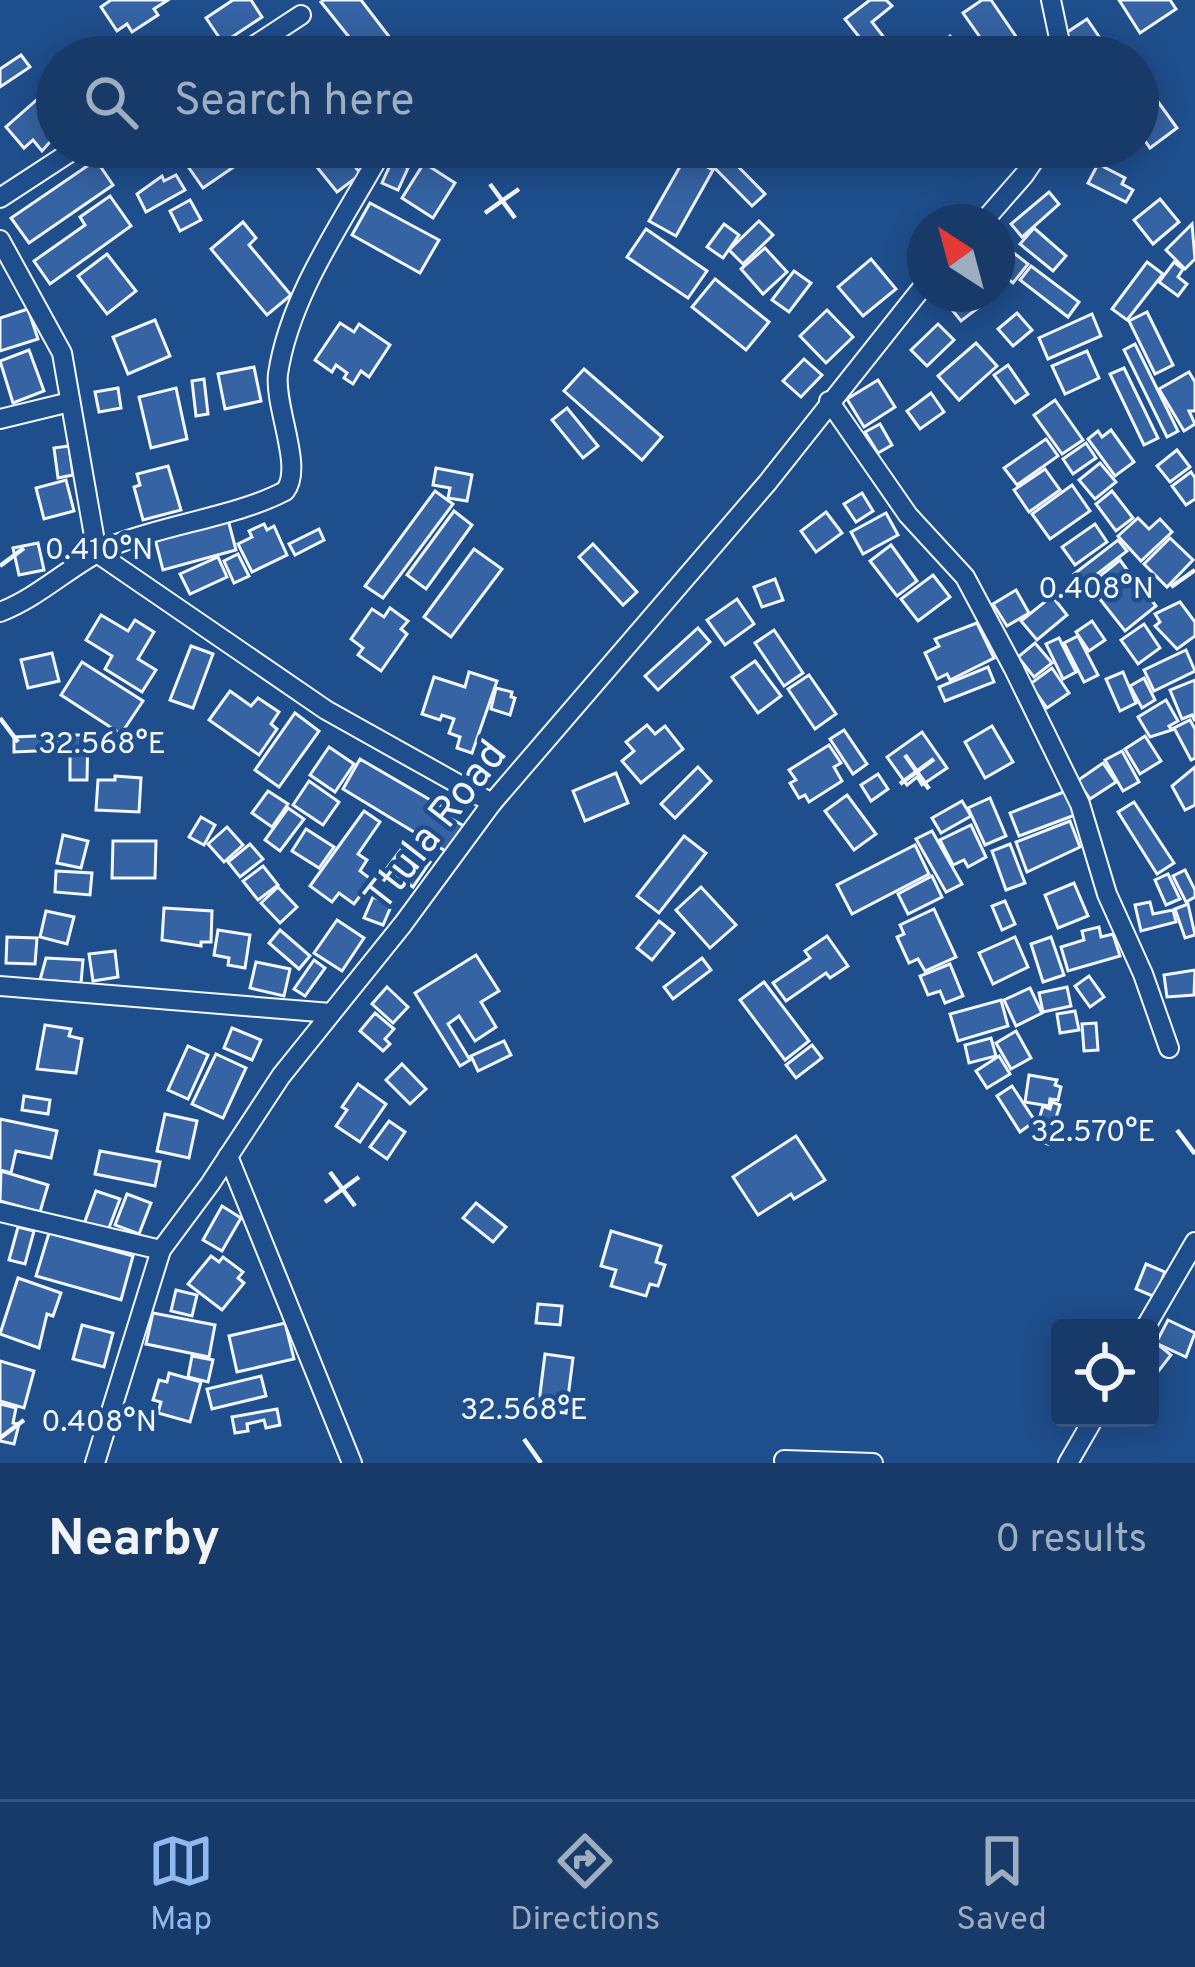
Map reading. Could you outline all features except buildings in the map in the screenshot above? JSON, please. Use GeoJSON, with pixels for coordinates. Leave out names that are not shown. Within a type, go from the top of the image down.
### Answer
{"type":"FeatureCollection","features":[{"type":"Feature","properties":{"kind":"street"},"geometry":{"type":"LineString","coordinates":[[1051,0],[1059,36]]}},
{"type":"Feature","properties":{"kind":"street"},"geometry":{"type":"LineString","coordinates":[[269,36],[301,15]]}},
{"type":"Feature","properties":{"kind":"street"},"geometry":{"type":"LineString","coordinates":[[0,198],[46,168]]}},
{"type":"Feature","properties":{"kind":"street"},"geometry":{"type":"LineString","coordinates":[[0,612],[97,554],[150,531],[275,497],[291,484],[277,380],[283,352],[301,299],[373,168]]}},
{"type":"Feature","properties":{"kind":"street"},"geometry":{"type":"LineString","coordinates":[[999,204],[1028,168]]}},
{"type":"Feature","properties":{"kind":"street"},"geometry":{"type":"LineString","coordinates":[[0,240],[62,353],[97,554],[326,710],[492,802]]}},
{"type":"Feature","properties":{"kind":"street","name":"Ttula Road"},"geometry":{"type":"LineString","coordinates":[[95,1463],[161,1250],[280,1076],[403,924],[492,802],[768,482],[907,306]]}},
{"type":"Feature","properties":{"kind":"street"},"geometry":{"type":"LineString","coordinates":[[829,401],[908,514],[965,577],[1015,669],[1080,803],[1107,894],[1169,1048]]}},
{"type":"Feature","properties":{"kind":"street"},"geometry":{"type":"LineString","coordinates":[[0,418],[70,402]]}},
{"type":"Feature","properties":{"kind":"street"},"geometry":{"type":"LineString","coordinates":[[0,986],[331,1013]]}},
{"type":"Feature","properties":{"kind":"street"},"geometry":{"type":"LineString","coordinates":[[228,1156],[352,1463]]}},
{"type":"Feature","properties":{"kind":"street"},"geometry":{"type":"LineString","coordinates":[[0,1212],[161,1250]]}},
{"type":"Feature","properties":{"kind":"street"},"geometry":{"type":"LineString","coordinates":[[1150,1319],[1195,1242]]}},
{"type":"Feature","properties":{"kind":"street"},"geometry":{"type":"LineString","coordinates":[[1068,1463],[1089,1427]]}},
{"type":"Feature","properties":{"kind":"street"},"geometry":{"type":"LineString","coordinates":[[784,1460],[872,1463]]}}]}
